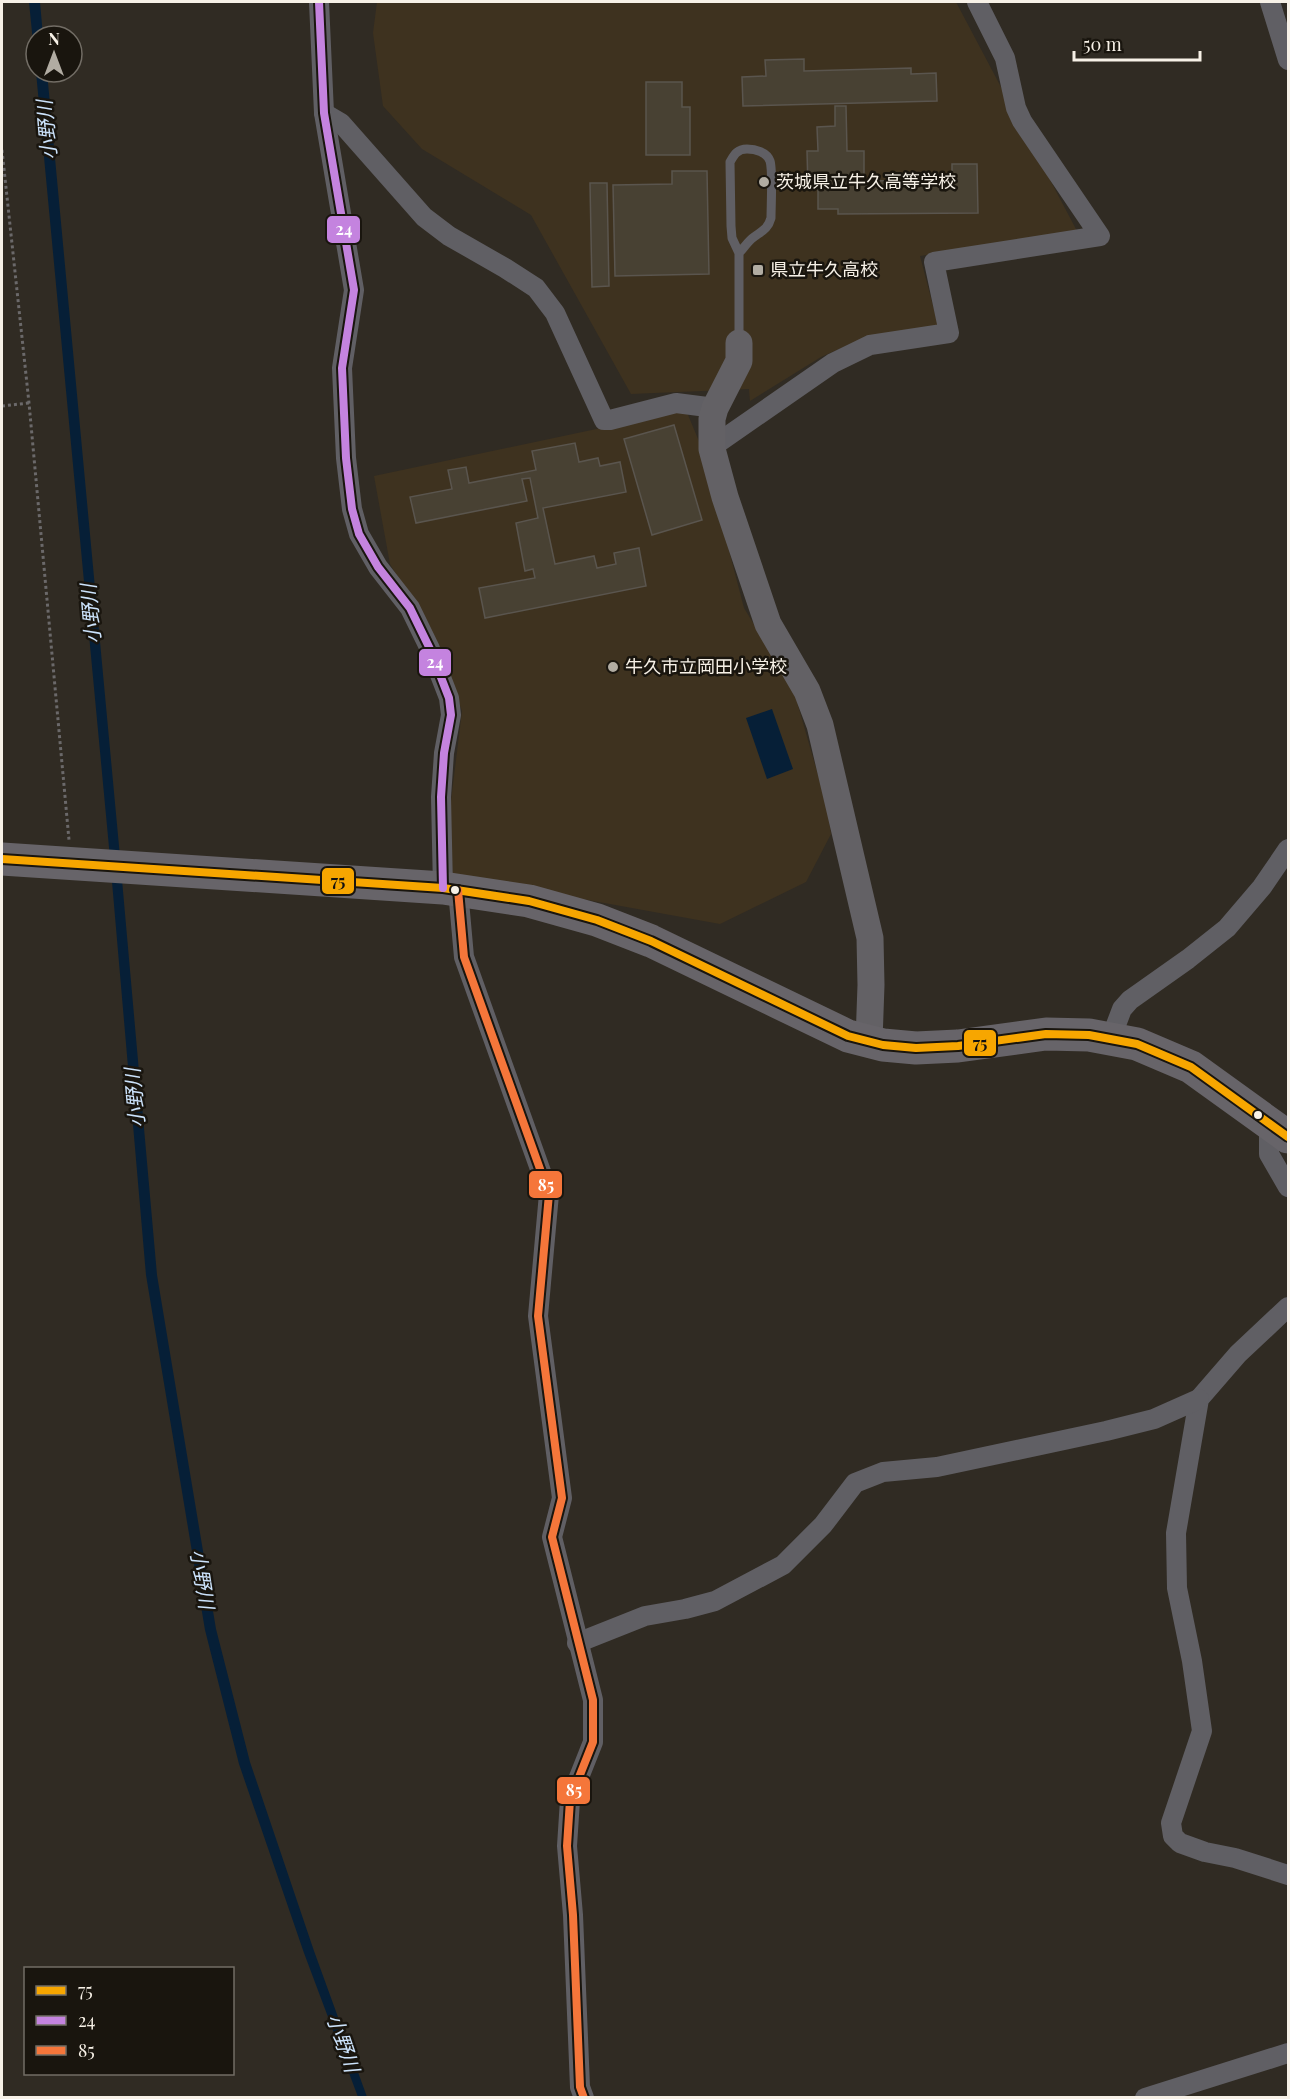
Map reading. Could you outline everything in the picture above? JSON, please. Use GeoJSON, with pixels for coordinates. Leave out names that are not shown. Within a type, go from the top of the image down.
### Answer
{"type":"FeatureCollection","features":[{"type":"Feature","properties":{"kind":"highway"},"geometry":{"type":"LineString","coordinates":[[2,859],[451,889],[529,901],[597,920],[651,941],[848,1036],[883,1045],[916,1048],[958,1046],[1046,1034],[1111,1038],[1154,1050],[1191,1067],[1279,1129]]}},
{"type":"Feature","properties":{"kind":"street"},"geometry":{"type":"LineString","coordinates":[[319,2],[324,112],[354,290],[342,368],[346,458],[352,510],[359,534],[378,567],[410,608],[430,649],[449,698],[451,715],[444,753],[441,797],[451,889],[464,957],[549,1194],[538,1316],[562,1498],[552,1537],[593,1700],[593,1742],[570,1800],[567,1846],[573,1915],[580,2087],[584,2097]]}},
{"type":"Feature","properties":{"kind":"street"},"geometry":{"type":"LineString","coordinates":[[712,447],[833,363],[855,352],[870,345],[949,333],[934,262],[1100,236],[1022,121],[1016,108],[1005,58],[977,2]]}},
{"type":"Feature","properties":{"kind":"street"},"geometry":{"type":"LineString","coordinates":[[1270,2],[1288,60]]}},
{"type":"Feature","properties":{"kind":"street"},"geometry":{"type":"LineString","coordinates":[[324,112],[341,123],[424,217],[449,236],[536,288],[555,313],[604,420],[676,403],[715,408]]}},
{"type":"Feature","properties":{"kind":"street"},"geometry":{"type":"LineString","coordinates":[[739,343],[739,361],[715,408],[711,434],[712,447],[725,497],[768,624],[807,691],[823,734],[870,938],[869,1041]]}},
{"type":"Feature","properties":{"kind":"street"},"geometry":{"type":"LineString","coordinates":[[1111,1038],[1122,1009],[1130,1000],[1227,928],[1262,887],[1288,849]]}},
{"type":"Feature","properties":{"kind":"street"},"geometry":{"type":"LineString","coordinates":[[1279,1129],[1269,1154],[1288,1187]]}},
{"type":"Feature","properties":{"kind":"street"},"geometry":{"type":"LineString","coordinates":[[577,1643],[645,1616],[715,1601],[783,1565],[824,1525],[855,1483],[883,1472],[937,1467],[1106,1431],[1154,1419],[1199,1399],[1238,1354],[1288,1307]]}},
{"type":"Feature","properties":{"kind":"street"},"geometry":{"type":"LineString","coordinates":[[1199,1399],[1176,1533],[1177,1588],[1192,1661],[1202,1731],[1172,1822],[1173,1836],[1180,1843],[1205,1852],[1235,1858],[1288,1875]]}},
{"type":"Feature","properties":{"kind":"street"},"geometry":{"type":"LineString","coordinates":[[1145,2097],[1288,2054]]}},
{"type":"Feature","properties":{"kind":"lane"},"geometry":{"type":"LineString","coordinates":[[739,253],[747,243],[763,232],[771,218],[770,161],[765,154],[754,149],[742,149],[734,154],[730,162],[730,226],[732,238],[739,253],[739,343]]}},
{"type":"Feature","properties":{"kind":"path"},"geometry":{"type":"LineString","coordinates":[[2,150],[29,403],[71,863]]}},
{"type":"Feature","properties":{"kind":"path"},"geometry":{"type":"LineString","coordinates":[[2,406],[29,403]]}},
{"type":"Feature","properties":{"kind":"shaded area","name":"茨城県立牛久高等学校"},"geometry":{"type":"Polygon","coordinates":[[[377,2],[956,2],[1077,231],[920,256],[938,325],[864,338],[821,357],[750,401],[749,389],[631,394],[531,215],[422,149],[383,106],[373,33],[377,2]]]}},
{"type":"Feature","properties":{"kind":"shaded area","name":"牛久市立岡田小学校"},"geometry":{"type":"Polygon","coordinates":[[[686,410],[703,451],[744,608],[793,688],[826,803],[831,834],[806,882],[720,924],[450,875],[450,809],[462,711],[439,647],[390,564],[374,476],[686,410]]]}},
{"type":"Feature","properties":{"kind":"water"},"geometry":{"type":"Polygon","coordinates":[[[29,2],[40,2],[42,24],[31,24],[29,2]]]}},
{"type":"Feature","properties":{"kind":"water","name":"小野川"},"geometry":{"type":"Polygon","coordinates":[[[37,84],[48,84],[157,1275],[216,1629],[250,1762],[314,1951],[367,2097],[358,2097],[304,1953],[239,1764],[205,1630],[146,1275],[109,847],[37,84]]]}},
{"type":"Feature","properties":{"kind":"water"},"geometry":{"type":"Polygon","coordinates":[[[772,709],[793,769],[767,779],[746,718],[772,709]]]}},
{"type":"Feature","properties":{"kind":"building"},"geometry":{"type":"Polygon","coordinates":[[[804,59],[804,71],[911,68],[911,74],[936,73],[937,101],[743,106],[742,77],[766,76],[765,60],[804,59]]]}},
{"type":"Feature","properties":{"kind":"building"},"geometry":{"type":"Polygon","coordinates":[[[646,82],[682,82],[682,107],[690,107],[690,155],[646,155],[646,82]]]}},
{"type":"Feature","properties":{"kind":"building"},"geometry":{"type":"Polygon","coordinates":[[[835,106],[846,106],[847,151],[864,151],[864,181],[952,180],[952,164],[977,164],[978,213],[838,214],[838,209],[818,209],[818,188],[808,188],[807,151],[818,151],[817,127],[835,126],[835,106]]]}},
{"type":"Feature","properties":{"kind":"building"},"geometry":{"type":"Polygon","coordinates":[[[672,171],[707,171],[709,274],[615,276],[613,185],[672,184],[672,171]]]}},
{"type":"Feature","properties":{"kind":"building"},"geometry":{"type":"Polygon","coordinates":[[[590,183],[607,183],[609,286],[592,287],[590,183]]]}},
{"type":"Feature","properties":{"kind":"building"},"geometry":{"type":"Polygon","coordinates":[[[674,425],[702,520],[652,535],[624,439],[674,425]]]}},
{"type":"Feature","properties":{"kind":"building"},"geometry":{"type":"Polygon","coordinates":[[[575,443],[579,462],[598,458],[600,466],[620,462],[626,492],[543,508],[555,564],[594,556],[597,568],[616,564],[614,553],[639,548],[646,586],[485,618],[479,588],[535,578],[533,569],[525,571],[516,523],[538,518],[530,478],[522,479],[527,501],[416,523],[410,497],[452,489],[448,470],[466,467],[469,483],[536,470],[532,451],[575,443]]]}},
{"type":"Feature","properties":{"kind":"transit line","name":"24"},"geometry":{"type":"LineString","coordinates":[[319,2],[324,113],[354,290],[342,368],[346,458],[352,509],[359,534],[378,567],[410,608],[430,649],[449,698],[451,715],[444,753],[441,797],[443,888]]}},
{"type":"Feature","properties":{"kind":"transit line","name":"75"},"geometry":{"type":"LineString","coordinates":[[2,859],[443,888],[529,901],[597,920],[651,941],[848,1036],[883,1045],[916,1048],[958,1046],[1046,1034],[1089,1035],[1137,1044],[1191,1067],[1288,1137]]}},
{"type":"Feature","properties":{"kind":"transit line","name":"85"},"geometry":{"type":"LineString","coordinates":[[458,890],[464,957],[549,1194],[538,1316],[562,1498],[552,1537],[593,1700],[593,1742],[570,1800],[567,1846],[573,1915],[580,2087],[584,2098]]}},
{"type":"Feature","properties":{"kind":"place","name":"茨城県立牛久高等学校"},"geometry":{"type":"Point","coordinates":[764,182]}},
{"type":"Feature","properties":{"kind":"place","name":"県立牛久高校"},"geometry":{"type":"Point","coordinates":[758,270]}},
{"type":"Feature","properties":{"kind":"place","name":"牛久市立岡田小学校"},"geometry":{"type":"Point","coordinates":[613,667]}}]}
